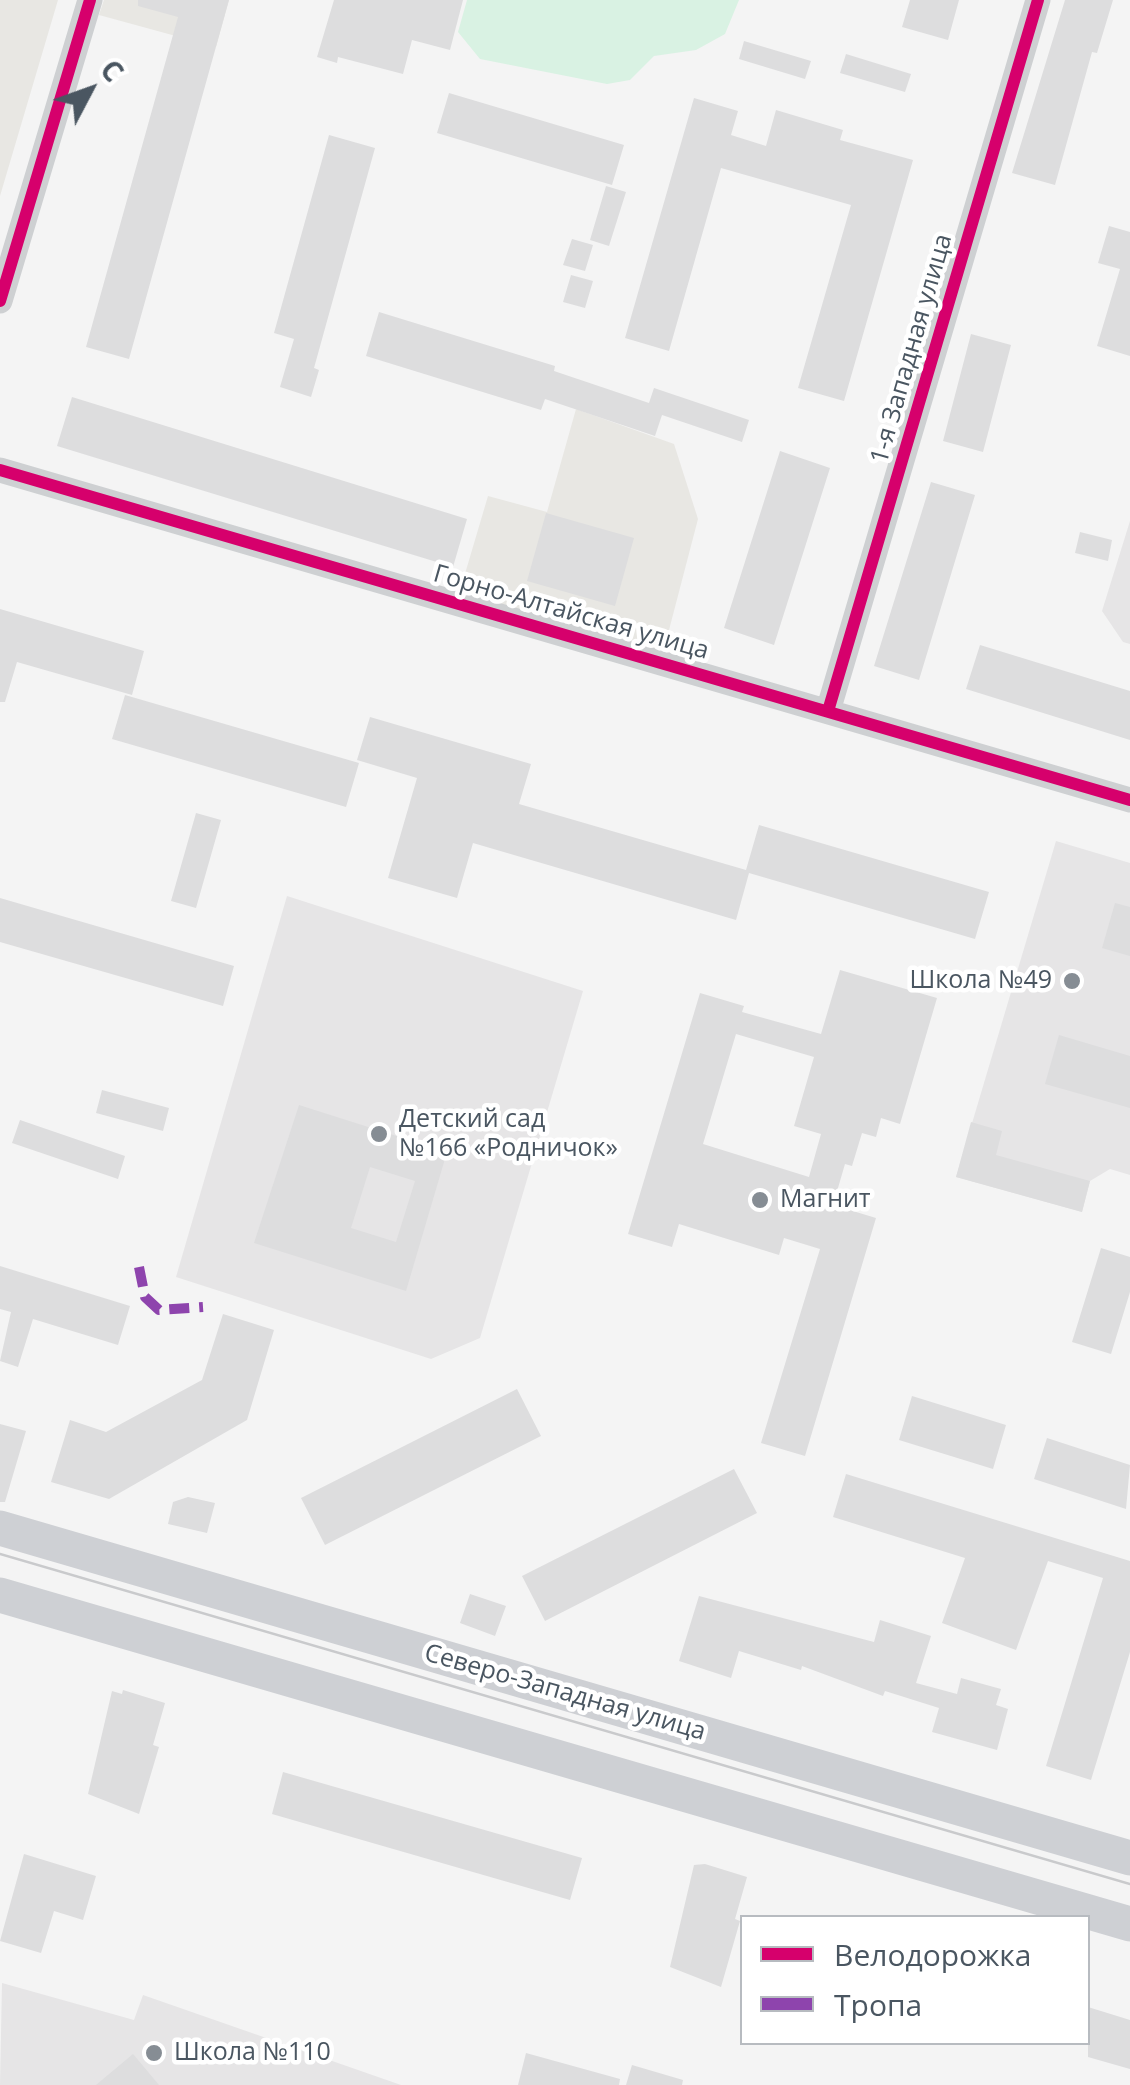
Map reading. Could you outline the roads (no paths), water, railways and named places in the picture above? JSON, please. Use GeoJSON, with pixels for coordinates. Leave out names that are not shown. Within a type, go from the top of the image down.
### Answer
{"type":"FeatureCollection","features":[{"type":"Feature","properties":{"kind":"main road","name":"Северо-Западная улица"},"geometry":{"type":"LineString","coordinates":[[0,1528],[1130,1858]]}},
{"type":"Feature","properties":{"kind":"main road"},"geometry":{"type":"LineString","coordinates":[[0,1595],[1130,1924]]}},
{"type":"Feature","properties":{"kind":"street"},"geometry":{"type":"LineString","coordinates":[[0,301],[90,0]]}},
{"type":"Feature","properties":{"kind":"street","name":"1-я Западная улица"},"geometry":{"type":"LineString","coordinates":[[828,711],[1038,0]]}},
{"type":"Feature","properties":{"kind":"street","name":"Горно-Алтайская улица"},"geometry":{"type":"LineString","coordinates":[[0,470],[1130,800]]}},
{"type":"Feature","properties":{"kind":"tram line"},"geometry":{"type":"LineString","coordinates":[[0,1554],[1130,1884]]}},
{"type":"Feature","properties":{"kind":"place","name":"Школа №49"},"geometry":{"type":"Point","coordinates":[1072,981]}},
{"type":"Feature","properties":{"kind":"place","name":"Детский сад №166 «Родничок»"},"geometry":{"type":"Point","coordinates":[379,1134]}},
{"type":"Feature","properties":{"kind":"place","name":"Магнит"},"geometry":{"type":"Point","coordinates":[760,1200]}},
{"type":"Feature","properties":{"kind":"place","name":"Школа №110"},"geometry":{"type":"Point","coordinates":[154,2053]}}]}
